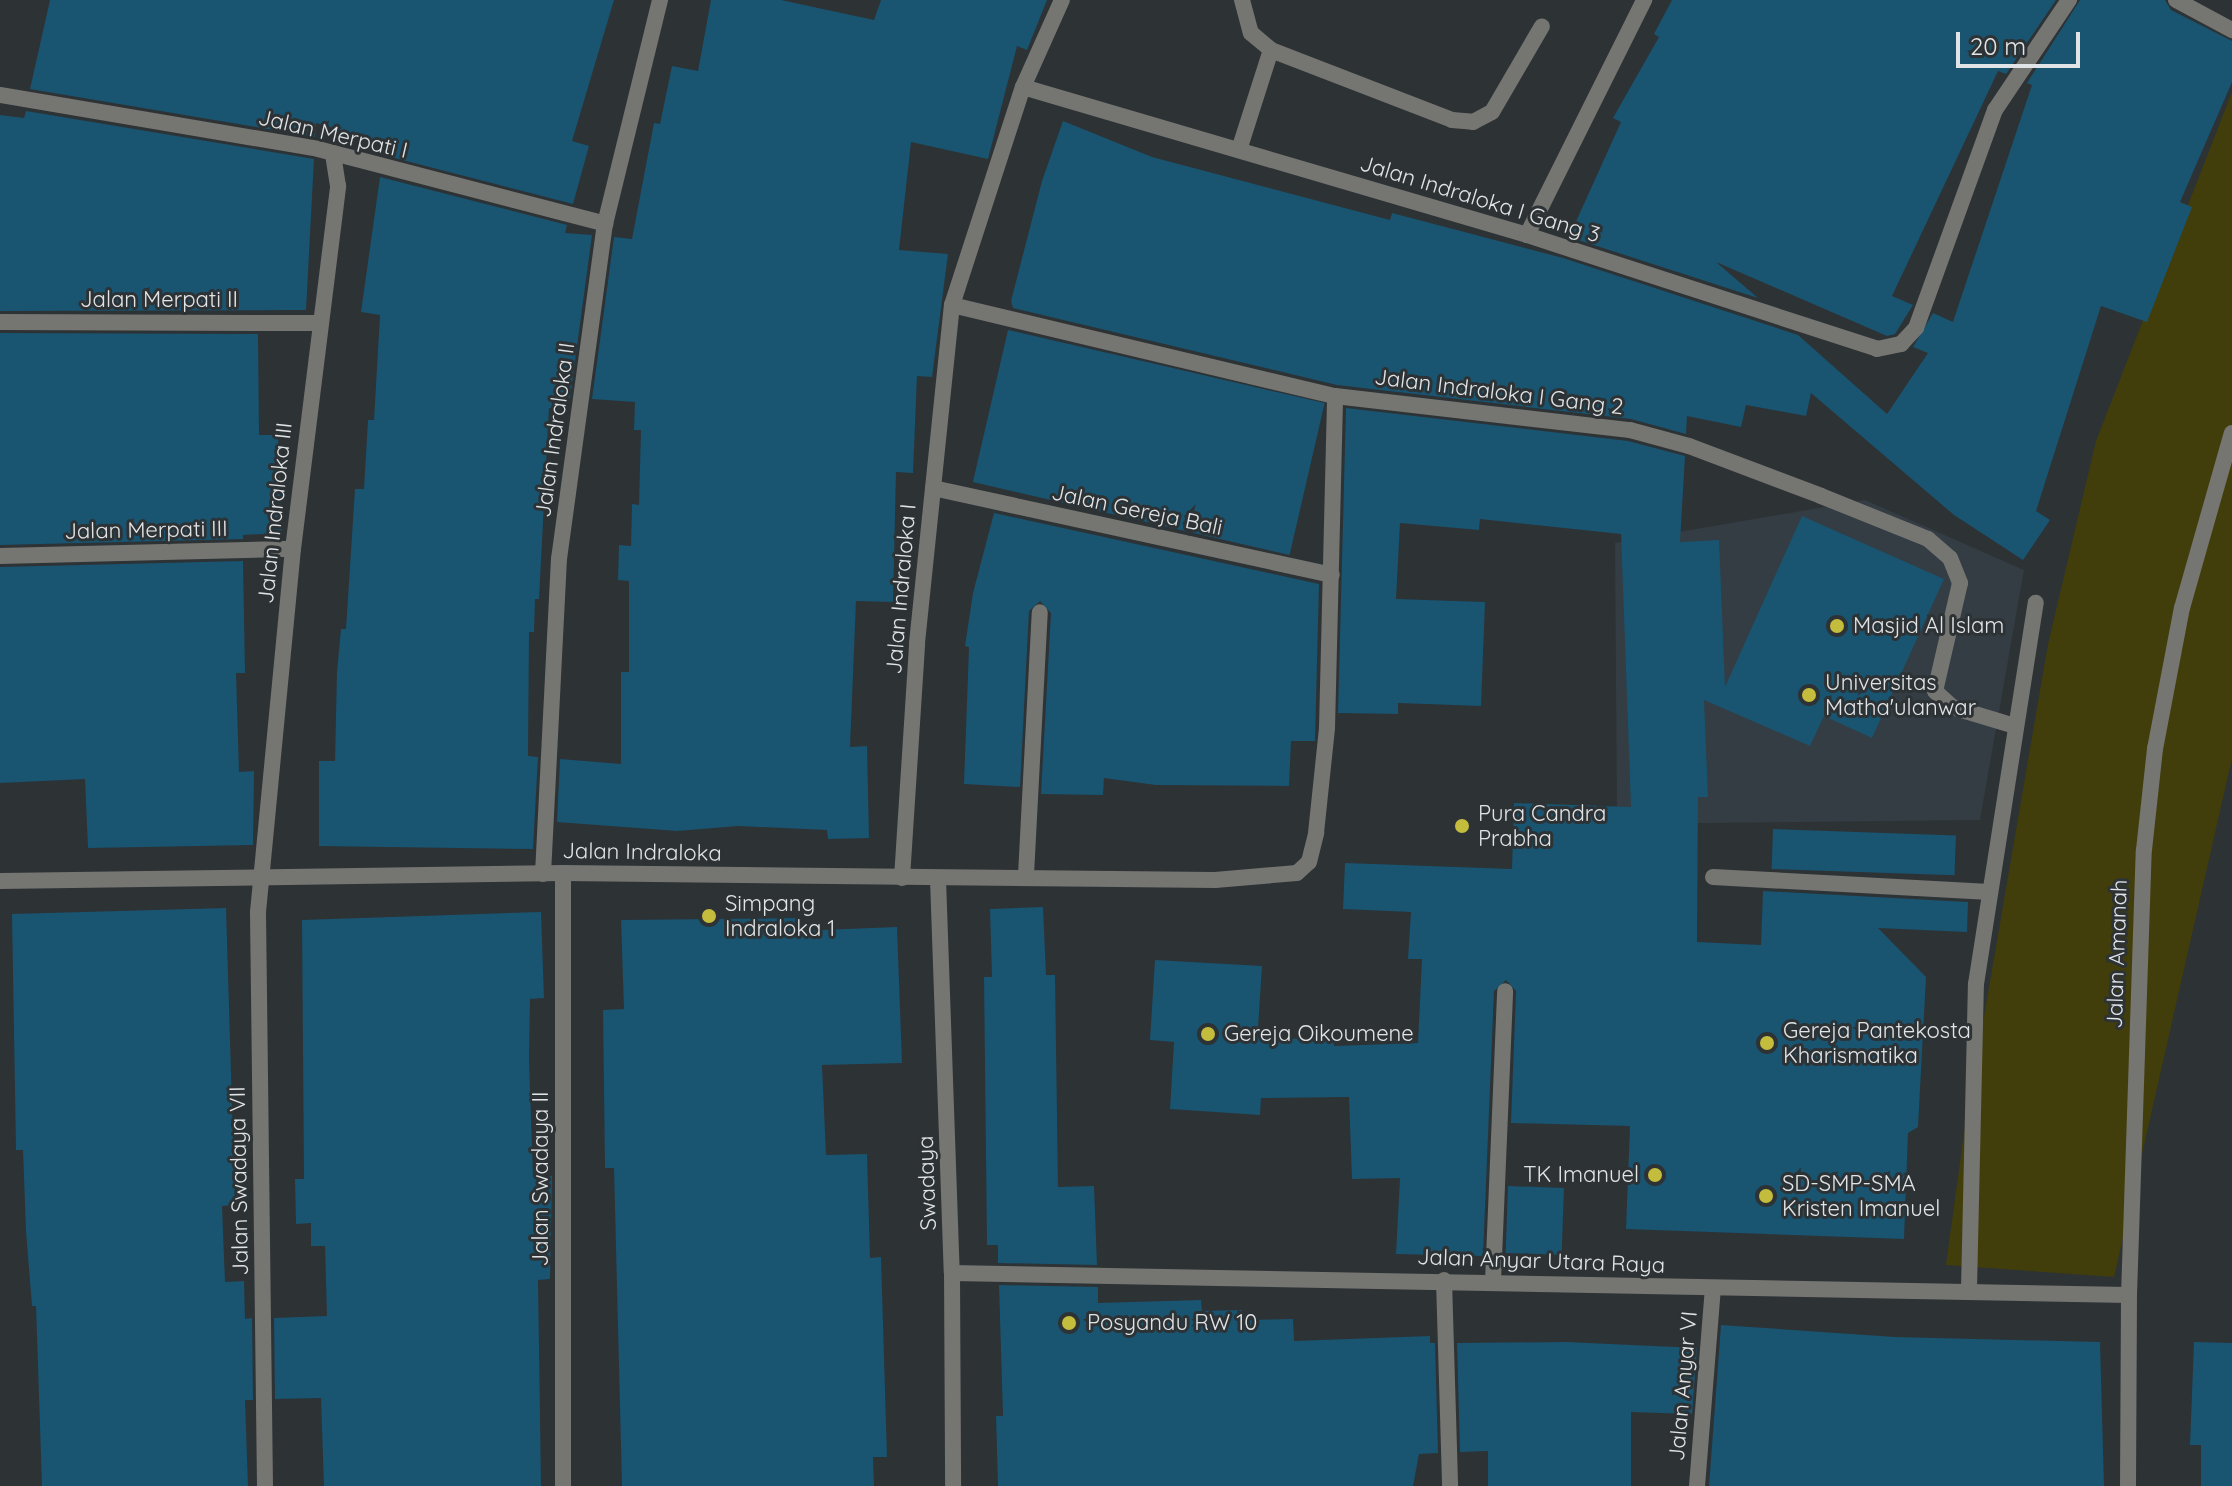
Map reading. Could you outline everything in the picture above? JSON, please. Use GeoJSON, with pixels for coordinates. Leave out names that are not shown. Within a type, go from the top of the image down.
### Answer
{"type":"FeatureCollection","features":[{"type":"Feature","properties":{"kind":"street","name":"Jalan Indraloka II"},"geometry":{"type":"LineString","coordinates":[[543,874],[559,559],[605,224],[660,0]]}},
{"type":"Feature","properties":{"kind":"street","name":"Jalan Indraloka I"},"geometry":{"type":"LineString","coordinates":[[902,878],[933,488],[952,305],[1023,87],[1062,0]]}},
{"type":"Feature","properties":{"kind":"street"},"geometry":{"type":"LineString","coordinates":[[1242,0],[1251,33],[1271,50],[1452,120],[1473,122],[1492,112],[1542,26]]}},
{"type":"Feature","properties":{"kind":"street"},"geometry":{"type":"LineString","coordinates":[[1527,235],[1644,0]]}},
{"type":"Feature","properties":{"kind":"street","name":"Jalan Indraloka I Gang 3"},"geometry":{"type":"LineString","coordinates":[[1023,87],[1527,235],[1877,349],[1901,344],[1916,328],[1995,110],[2069,0]]}},
{"type":"Feature","properties":{"kind":"street"},"geometry":{"type":"LineString","coordinates":[[2176,0],[2232,30]]}},
{"type":"Feature","properties":{"kind":"street"},"geometry":{"type":"LineString","coordinates":[[1239,150],[1271,50]]}},
{"type":"Feature","properties":{"kind":"street","name":"Jalan Merpati I"},"geometry":{"type":"LineString","coordinates":[[0,95],[318,149],[333,156],[605,224]]}},
{"type":"Feature","properties":{"kind":"street","name":"Jalan Indraloka III"},"geometry":{"type":"LineString","coordinates":[[261,875],[318,323],[338,186],[333,156]]}},
{"type":"Feature","properties":{"kind":"street","name":"Jalan Indraloka I Gang 2"},"geometry":{"type":"LineString","coordinates":[[952,305],[1335,396],[1630,430],[1689,446],[1928,539],[1950,558],[1960,583],[1935,691],[1952,707],[2015,726]]}},
{"type":"Feature","properties":{"kind":"street","name":"Jalan Merpati II"},"geometry":{"type":"LineString","coordinates":[[0,322],[318,323]]}},
{"type":"Feature","properties":{"kind":"street"},"geometry":{"type":"LineString","coordinates":[[1332,575],[1335,396]]}},
{"type":"Feature","properties":{"kind":"street","name":"Jalan Amanah"},"geometry":{"type":"LineString","coordinates":[[2128,1486],[2129,1295],[2140,902],[2149,799],[2182,608],[2232,433]]}},
{"type":"Feature","properties":{"kind":"street","name":"Jalan Gereja Bali"},"geometry":{"type":"LineString","coordinates":[[933,488],[1332,575]]}},
{"type":"Feature","properties":{"kind":"street","name":"Jalan Merpati III"},"geometry":{"type":"LineString","coordinates":[[0,556],[293,549]]}},
{"type":"Feature","properties":{"kind":"street","name":"Jalan Indraloka"},"geometry":{"type":"LineString","coordinates":[[0,881],[563,873],[938,879],[1026,875],[1284,877],[1309,862],[1316,833],[1331,675],[1332,575]]}},
{"type":"Feature","properties":{"kind":"street"},"geometry":{"type":"LineString","coordinates":[[1969,1289],[1976,984],[2036,603]]}},
{"type":"Feature","properties":{"kind":"street"},"geometry":{"type":"LineString","coordinates":[[1026,875],[1040,612]]}},
{"type":"Feature","properties":{"kind":"street","name":"Jalan Swadaya II"},"geometry":{"type":"LineString","coordinates":[[563,873],[563,1486]]}},
{"type":"Feature","properties":{"kind":"street","name":"Jalan Swadaya VII"},"geometry":{"type":"LineString","coordinates":[[261,875],[265,1486]]}},
{"type":"Feature","properties":{"kind":"street"},"geometry":{"type":"LineString","coordinates":[[1713,877],[1990,892]]}},
{"type":"Feature","properties":{"kind":"street","name":"Swadaya"},"geometry":{"type":"LineString","coordinates":[[938,879],[952,1273],[953,1486]]}},
{"type":"Feature","properties":{"kind":"street"},"geometry":{"type":"LineString","coordinates":[[1493,1281],[1505,991]]}},
{"type":"Feature","properties":{"kind":"street","name":"Jalan Anyar Utara Raya"},"geometry":{"type":"LineString","coordinates":[[952,1273],[1493,1281],[1713,1289],[1969,1289],[2129,1295]]}},
{"type":"Feature","properties":{"kind":"street"},"geometry":{"type":"LineString","coordinates":[[1444,1280],[1450,1486]]}},
{"type":"Feature","properties":{"kind":"street","name":"Jalan Anyar VI"},"geometry":{"type":"LineString","coordinates":[[1697,1486],[1713,1289]]}},
{"type":"Feature","properties":{"kind":"shaded area"},"geometry":{"type":"Polygon","coordinates":[[[2232,92],[2232,758],[2114,1277],[1946,1265],[1964,1133],[2048,644],[2096,441],[2232,92]]]}},
{"type":"Feature","properties":{"kind":"shaded area","name":"Universitas Matha'ulanwar"},"geometry":{"type":"Polygon","coordinates":[[[1865,500],[2024,570],[1980,820],[1617,824],[1615,543],[1865,500]]]}},
{"type":"Feature","properties":{"kind":"building"},"geometry":{"type":"Polygon","coordinates":[[[50,0],[614,0],[572,141],[589,146],[573,204],[383,155],[385,143],[316,123],[315,137],[30,89],[50,0]]]}},
{"type":"Feature","properties":{"kind":"building"},"geometry":{"type":"Polygon","coordinates":[[[711,0],[781,0],[874,20],[881,0],[1047,0],[1027,50],[1017,46],[988,159],[911,142],[899,250],[948,254],[932,377],[917,376],[913,473],[896,472],[893,602],[856,601],[850,747],[867,746],[869,838],[828,839],[827,830],[738,826],[677,831],[557,822],[560,759],[621,764],[621,672],[629,672],[629,581],[618,580],[619,545],[631,546],[632,504],[639,505],[641,430],[634,430],[635,402],[592,399],[614,237],[632,239],[654,123],[660,124],[672,66],[698,71],[711,0]]]}},
{"type":"Feature","properties":{"kind":"building"},"geometry":{"type":"Polygon","coordinates":[[[1672,0],[2056,0],[2006,74],[1998,71],[1892,296],[1913,305],[1895,334],[1887,336],[1716,262],[1758,298],[1569,237],[1621,122],[1613,118],[1659,37],[1654,34],[1672,0]]]}},
{"type":"Feature","properties":{"kind":"building"},"geometry":{"type":"Polygon","coordinates":[[[2080,0],[2165,0],[2171,10],[2232,41],[2232,82],[2180,202],[2192,207],[2147,322],[2101,306],[2036,511],[2050,520],[2023,560],[1954,515],[1811,393],[1806,416],[1746,405],[1741,427],[1687,416],[1686,434],[1631,419],[1337,385],[1013,308],[1011,301],[1042,181],[1063,121],[1152,157],[1390,220],[1392,213],[1563,258],[1798,335],[1887,414],[1928,353],[1913,347],[1933,313],[1953,322],[2032,85],[2027,83],[2080,0]]]}},
{"type":"Feature","properties":{"kind":"building"},"geometry":{"type":"Polygon","coordinates":[[[26,111],[314,159],[306,310],[0,311],[0,115],[24,118],[26,111]]]}},
{"type":"Feature","properties":{"kind":"building"},"geometry":{"type":"Polygon","coordinates":[[[380,177],[567,225],[565,233],[592,235],[570,398],[563,397],[562,409],[549,408],[539,599],[535,599],[534,632],[529,632],[528,756],[538,757],[533,849],[319,846],[319,761],[335,761],[337,672],[341,629],[346,629],[355,489],[364,489],[368,420],[374,420],[380,315],[361,312],[380,177]]]}},
{"type":"Feature","properties":{"kind":"building"},"geometry":{"type":"Polygon","coordinates":[[[1008,330],[1325,403],[1290,555],[973,482],[1008,330]]]}},
{"type":"Feature","properties":{"kind":"building"},"geometry":{"type":"Polygon","coordinates":[[[0,333],[258,334],[259,435],[278,435],[282,533],[243,535],[243,539],[0,545],[0,333]]]}},
{"type":"Feature","properties":{"kind":"building"},"geometry":{"type":"Polygon","coordinates":[[[1346,408],[1628,441],[1685,456],[1680,542],[1719,540],[1725,687],[1802,516],[1944,579],[1872,738],[1824,716],[1810,746],[1704,700],[1708,797],[1698,797],[1697,942],[1761,945],[1763,891],[1968,902],[1967,932],[1878,928],[1926,977],[1918,1127],[1908,1133],[1904,1239],[1626,1229],[1630,1126],[1511,1123],[1516,991],[1506,980],[1494,991],[1483,1256],[1396,1254],[1400,1178],[1352,1179],[1349,1097],[1261,1098],[1260,1115],[1170,1109],[1174,1042],[1150,1040],[1155,960],[1262,966],[1258,1028],[1265,1028],[1264,1040],[1333,1037],[1334,1046],[1418,1043],[1422,959],[1408,959],[1411,912],[1343,909],[1345,863],[1512,869],[1514,803],[1631,807],[1621,534],[1480,519],[1479,530],[1400,523],[1396,599],[1485,602],[1481,706],[1398,703],[1398,714],[1338,713],[1346,408]]]}},
{"type":"Feature","properties":{"kind":"building"},"geometry":{"type":"Polygon","coordinates":[[[994,513],[1319,584],[1315,741],[1291,741],[1289,786],[1156,785],[1104,778],[1103,795],[1041,794],[1051,613],[1040,601],[1029,611],[1020,787],[964,784],[969,647],[965,646],[973,593],[994,513]]]}},
{"type":"Feature","properties":{"kind":"building"},"geometry":{"type":"Polygon","coordinates":[[[243,561],[245,673],[236,673],[239,772],[254,771],[253,845],[88,848],[85,779],[0,783],[0,567],[243,561]]]}},
{"type":"Feature","properties":{"kind":"building"},"geometry":{"type":"Polygon","coordinates":[[[1773,829],[1956,835],[1954,875],[1772,869],[1773,829]]]}},
{"type":"Feature","properties":{"kind":"building"},"geometry":{"type":"Polygon","coordinates":[[[1043,907],[1046,975],[1055,975],[1058,1187],[1094,1186],[1097,1265],[998,1263],[998,1245],[987,1245],[984,977],[992,977],[990,909],[1043,907]]]}},
{"type":"Feature","properties":{"kind":"building"},"geometry":{"type":"Polygon","coordinates":[[[226,908],[235,1205],[222,1206],[225,1282],[244,1281],[245,1319],[252,1318],[253,1400],[245,1400],[248,1486],[42,1486],[36,1306],[32,1306],[23,1150],[16,1150],[12,914],[226,908]]]}},
{"type":"Feature","properties":{"kind":"building"},"geometry":{"type":"Polygon","coordinates":[[[541,912],[544,998],[530,999],[529,1060],[533,1177],[552,1176],[550,1279],[538,1280],[541,1486],[324,1486],[321,1398],[275,1399],[274,1318],[327,1316],[325,1246],[311,1246],[311,1223],[296,1224],[295,1179],[304,1179],[302,920],[541,912]]]}},
{"type":"Feature","properties":{"kind":"building"},"geometry":{"type":"Polygon","coordinates":[[[797,918],[797,931],[897,927],[902,1063],[822,1065],[826,1155],[867,1154],[870,1258],[881,1257],[887,1457],[873,1457],[874,1486],[622,1486],[614,1168],[605,1168],[603,1010],[624,1009],[621,920],[797,918]]]}},
{"type":"Feature","properties":{"kind":"building"},"geometry":{"type":"Polygon","coordinates":[[[1508,1186],[1564,1188],[1562,1255],[1506,1253],[1508,1186]]]}},
{"type":"Feature","properties":{"kind":"building"},"geometry":{"type":"Polygon","coordinates":[[[999,1285],[1098,1287],[1098,1303],[1201,1300],[1202,1311],[1242,1310],[1242,1320],[1293,1319],[1294,1341],[1430,1336],[1430,1343],[1435,1343],[1438,1453],[1419,1454],[1413,1486],[998,1486],[996,1416],[1003,1416],[999,1285]]]}},
{"type":"Feature","properties":{"kind":"building"},"geometry":{"type":"Polygon","coordinates":[[[1721,1325],[1895,1337],[2100,1342],[2104,1486],[1709,1486],[1721,1325]]]}},
{"type":"Feature","properties":{"kind":"building"},"geometry":{"type":"Polygon","coordinates":[[[1566,1342],[1697,1348],[1692,1414],[1631,1412],[1631,1486],[1488,1486],[1488,1451],[1460,1452],[1457,1343],[1566,1342]]]}},
{"type":"Feature","properties":{"kind":"building"},"geometry":{"type":"Polygon","coordinates":[[[2194,1342],[2232,1343],[2232,1486],[2201,1486],[2201,1445],[2190,1445],[2194,1342]]]}},
{"type":"Feature","properties":{"kind":"place","name":"Masjid Al Islam"},"geometry":{"type":"Point","coordinates":[1837,626]}},
{"type":"Feature","properties":{"kind":"place","name":"Universitas Matha'ulanwar"},"geometry":{"type":"Point","coordinates":[1809,695]}},
{"type":"Feature","properties":{"kind":"place","name":"Pura Candra Prabha"},"geometry":{"type":"Point","coordinates":[1462,826]}},
{"type":"Feature","properties":{"kind":"place","name":"Simpang Indraloka 1"},"geometry":{"type":"Point","coordinates":[709,916]}},
{"type":"Feature","properties":{"kind":"place","name":"Gereja Oikoumene"},"geometry":{"type":"Point","coordinates":[1208,1034]}},
{"type":"Feature","properties":{"kind":"place","name":"Gereja Pantekosta Kharismatika"},"geometry":{"type":"Point","coordinates":[1767,1043]}},
{"type":"Feature","properties":{"kind":"place","name":"TK Imanuel"},"geometry":{"type":"Point","coordinates":[1655,1175]}},
{"type":"Feature","properties":{"kind":"place","name":"SD-SMP-SMA Kristen Imanuel"},"geometry":{"type":"Point","coordinates":[1766,1196]}},
{"type":"Feature","properties":{"kind":"place","name":"Posyandu RW 10"},"geometry":{"type":"Point","coordinates":[1069,1323]}}]}
